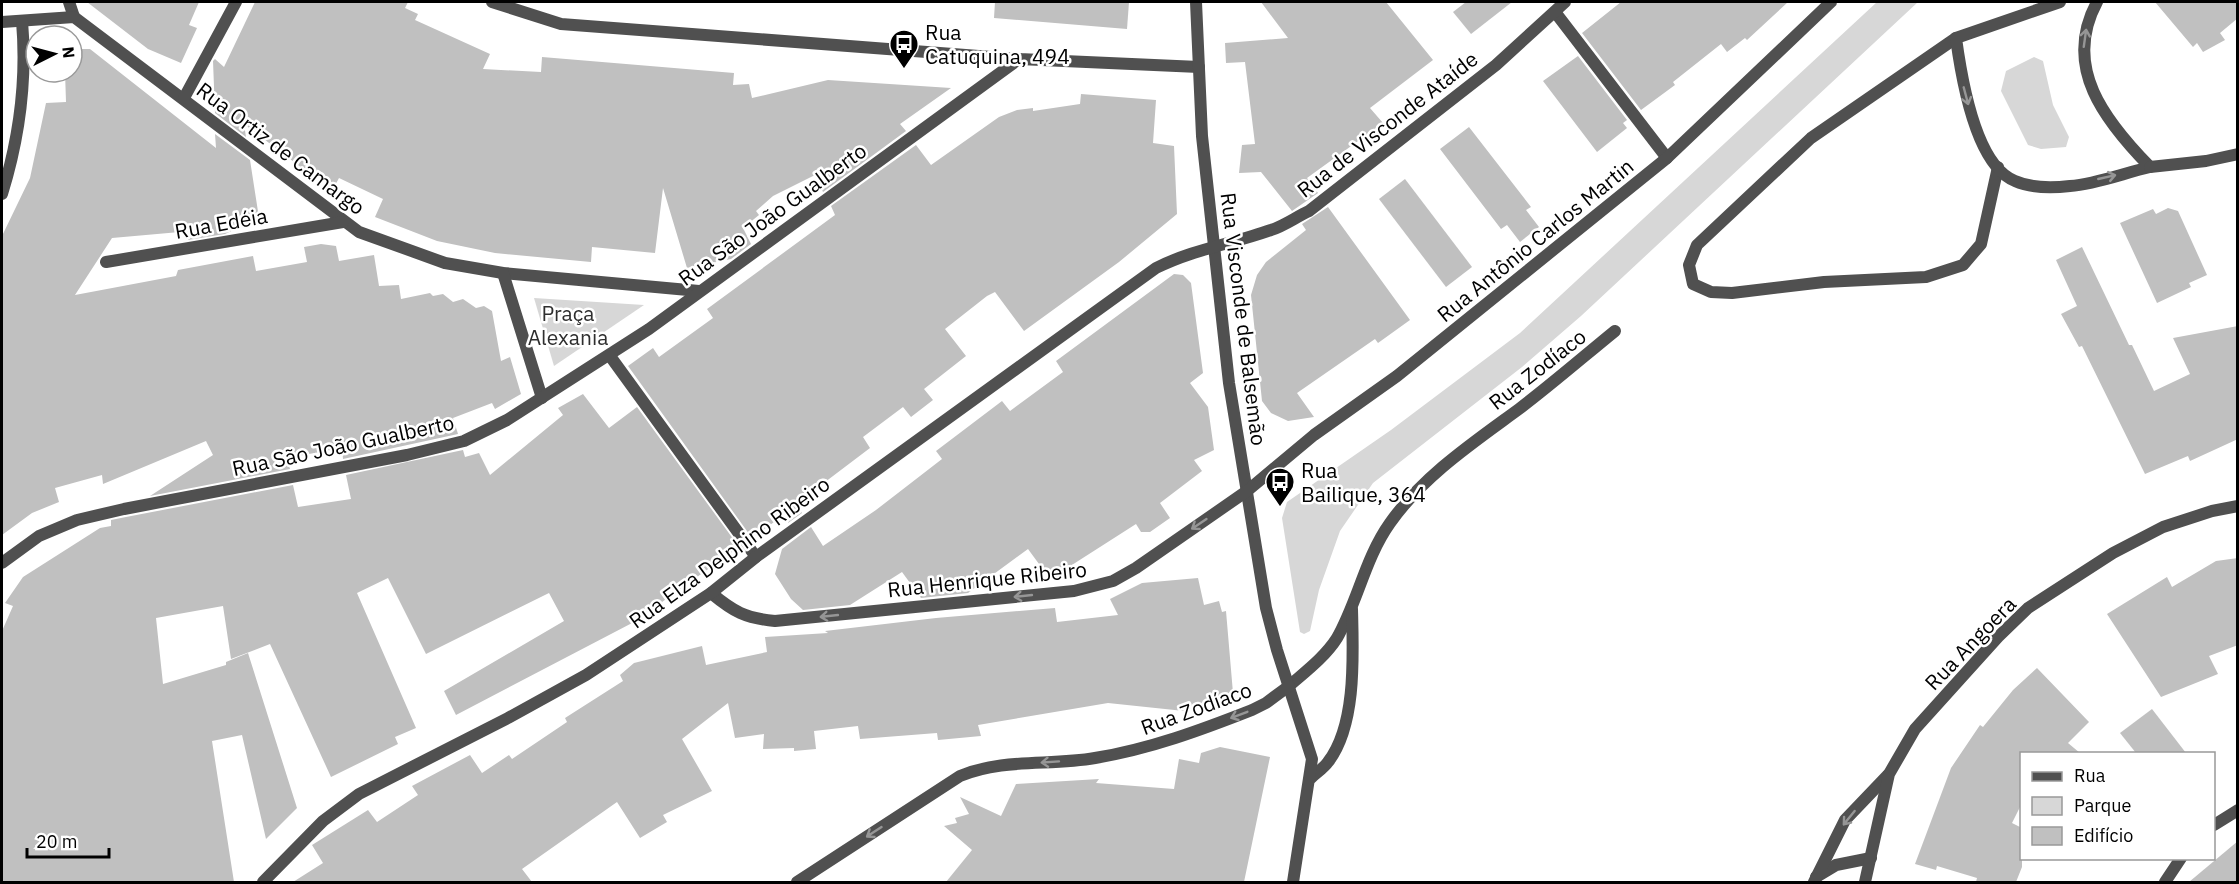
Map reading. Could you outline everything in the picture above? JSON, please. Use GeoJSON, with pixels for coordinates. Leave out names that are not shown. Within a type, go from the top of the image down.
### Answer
{"type":"FeatureCollection","features":[{"type":"Feature","properties":{"kind":"street"},"geometry":{"type":"LineString","coordinates":[[2,22],[74,17],[69,2]]}},
{"type":"Feature","properties":{"kind":"street"},"geometry":{"type":"LineString","coordinates":[[184,99],[236,2]]}},
{"type":"Feature","properties":{"kind":"street"},"geometry":{"type":"LineString","coordinates":[[492,2],[561,24],[1019,59],[1199,67]]}},
{"type":"Feature","properties":{"kind":"street","name":"Rua Visconde de Balsemão"},"geometry":{"type":"LineString","coordinates":[[1196,2],[1202,136],[1229,383],[1266,608],[1312,759],[1311,778],[1293,882]]}},
{"type":"Feature","properties":{"kind":"street","name":"Rua de Visconde Ataíde"},"geometry":{"type":"LineString","coordinates":[[1214,245],[1274,230],[1309,211],[1496,65],[1565,2]]}},
{"type":"Feature","properties":{"kind":"street","name":"Rua Antônio Carlos Martin"},"geometry":{"type":"LineString","coordinates":[[1247,491],[1314,435],[1397,376],[1667,158],[1831,2]]}},
{"type":"Feature","properties":{"kind":"street"},"geometry":{"type":"LineString","coordinates":[[1998,167],[1981,244],[1963,265],[1926,277],[1824,282],[1732,293],[1711,292],[1693,284],[1689,265],[1697,245],[1812,138],[1956,38],[2060,2]]}},
{"type":"Feature","properties":{"kind":"street"},"geometry":{"type":"LineString","coordinates":[[2097,2],[2089,16],[2083,40],[2084,65],[2090,87],[2123,139],[2150,167]]}},
{"type":"Feature","properties":{"kind":"street"},"geometry":{"type":"LineString","coordinates":[[1555,12],[1667,158]]}},
{"type":"Feature","properties":{"kind":"street","name":"Rua Ortiz de Camargo"},"geometry":{"type":"LineString","coordinates":[[74,17],[359,232],[445,263],[503,273],[699,291]]}},
{"type":"Feature","properties":{"kind":"street"},"geometry":{"type":"LineString","coordinates":[[2,194],[19,121],[26,59],[22,21]]}},
{"type":"Feature","properties":{"kind":"street"},"geometry":{"type":"LineString","coordinates":[[1956,38],[1964,94],[1979,135],[1998,167],[2014,181],[2041,186],[2070,186],[2150,167],[2206,161],[2238,154]]}},
{"type":"Feature","properties":{"kind":"street","name":"Rua São João Gualberto"},"geometry":{"type":"LineString","coordinates":[[2,562],[39,536],[77,520],[124,508],[407,455],[464,441],[507,420],[610,356],[1019,59]]}},
{"type":"Feature","properties":{"kind":"street","name":"Rua Edéia"},"geometry":{"type":"LineString","coordinates":[[106,262],[343,222]]}},
{"type":"Feature","properties":{"kind":"street","name":"Rua Elza Delphino Ribeiro"},"geometry":{"type":"LineString","coordinates":[[263,882],[323,820],[359,794],[508,718],[586,675],[711,593],[756,557],[1156,268],[1181,255],[1214,245]]}},
{"type":"Feature","properties":{"kind":"street"},"geometry":{"type":"LineString","coordinates":[[503,273],[542,398]]}},
{"type":"Feature","properties":{"kind":"street","name":"Rua Zodíaco"},"geometry":{"type":"LineString","coordinates":[[797,882],[960,776],[981,767],[1093,758],[1150,747],[1266,704],[1328,651],[1352,608],[1370,556],[1390,522],[1408,501],[1450,461],[1545,389],[1615,331]]}},
{"type":"Feature","properties":{"kind":"street"},"geometry":{"type":"LineString","coordinates":[[610,356],[756,557]]}},
{"type":"Feature","properties":{"kind":"street","name":"Rua Henrique Ribeiro"},"geometry":{"type":"LineString","coordinates":[[711,593],[735,612],[754,619],[776,621],[1098,586],[1136,567],[1247,491]]}},
{"type":"Feature","properties":{"kind":"street","name":"Rua Angoera"},"geometry":{"type":"LineString","coordinates":[[1865,882],[1888,774],[1915,729],[1998,637],[2028,608],[2113,553],[2159,528],[2212,511],[2238,506]]}},
{"type":"Feature","properties":{"kind":"street"},"geometry":{"type":"LineString","coordinates":[[1311,778],[1328,762],[1345,719],[1353,665],[1352,608]]}},
{"type":"Feature","properties":{"kind":"street"},"geometry":{"type":"LineString","coordinates":[[1812,881],[1845,820],[1888,774]]}},
{"type":"Feature","properties":{"kind":"street"},"geometry":{"type":"LineString","coordinates":[[2215,824],[2238,810]]}},
{"type":"Feature","properties":{"kind":"street"},"geometry":{"type":"LineString","coordinates":[[1812,881],[1842,863],[1871,858]]}},
{"type":"Feature","properties":{"kind":"street"},"geometry":{"type":"LineString","coordinates":[[2165,882],[2180,860]]}},
{"type":"Feature","properties":{"kind":"green space"},"geometry":{"type":"Polygon","coordinates":[[[1877,2],[1918,2],[1581,316],[1522,367],[1373,483],[1340,531],[1319,590],[1310,631],[1304,634],[1300,632],[1282,518],[1287,502],[1391,430],[1520,333],[1877,2]]]}},
{"type":"Feature","properties":{"kind":"green space"},"geometry":{"type":"Polygon","coordinates":[[[2034,57],[2043,61],[2053,105],[2069,137],[2066,147],[2041,149],[2028,145],[2001,91],[2006,71],[2034,57]]]}},
{"type":"Feature","properties":{"kind":"green space","name":"Praça Alexania"},"geometry":{"type":"Polygon","coordinates":[[[534,298],[644,305],[554,366],[534,298]]]}},
{"type":"Feature","properties":{"kind":"building"},"geometry":{"type":"Polygon","coordinates":[[[87,2],[199,2],[189,25],[197,28],[181,63],[148,49],[87,2]]]}},
{"type":"Feature","properties":{"kind":"building"},"geometry":{"type":"Polygon","coordinates":[[[255,2],[408,2],[405,8],[418,14],[415,20],[490,54],[483,69],[541,72],[542,57],[734,73],[733,85],[749,84],[752,98],[828,80],[951,88],[900,124],[906,131],[823,192],[815,175],[773,196],[756,211],[759,215],[743,228],[751,244],[731,259],[687,268],[663,188],[655,253],[592,247],[591,262],[495,253],[437,241],[375,217],[383,199],[339,178],[332,191],[244,124],[246,137],[215,113],[213,61],[215,59],[224,67],[255,2]]]}},
{"type":"Feature","properties":{"kind":"building"},"geometry":{"type":"Polygon","coordinates":[[[995,2],[1129,2],[1127,29],[994,18],[995,2]]]}},
{"type":"Feature","properties":{"kind":"building"},"geometry":{"type":"Polygon","coordinates":[[[1261,2],[1386,2],[1433,60],[1370,108],[1383,123],[1307,178],[1318,193],[1292,211],[1261,172],[1239,173],[1242,145],[1255,144],[1245,62],[1226,63],[1225,43],[1288,38],[1261,2]]]}},
{"type":"Feature","properties":{"kind":"building"},"geometry":{"type":"Polygon","coordinates":[[[1466,2],[1512,2],[1471,34],[1453,12],[1466,2]]]}},
{"type":"Feature","properties":{"kind":"building"},"geometry":{"type":"Polygon","coordinates":[[[1621,2],[1788,2],[1747,40],[1745,38],[1727,52],[1721,44],[1673,82],[1675,85],[1641,110],[1582,33],[1621,2]]]}},
{"type":"Feature","properties":{"kind":"building"},"geometry":{"type":"Polygon","coordinates":[[[2155,2],[2238,2],[2238,18],[2220,33],[2225,40],[2203,52],[2197,43],[2193,47],[2155,2]]]}},
{"type":"Feature","properties":{"kind":"building"},"geometry":{"type":"Polygon","coordinates":[[[84,49],[90,49],[216,148],[215,134],[250,160],[259,218],[225,234],[188,240],[191,231],[112,238],[75,295],[176,276],[178,270],[253,256],[256,271],[307,262],[304,247],[321,244],[336,246],[339,261],[374,255],[379,286],[399,285],[401,299],[430,293],[433,296],[443,294],[453,302],[463,299],[476,308],[484,306],[492,311],[501,361],[510,357],[521,394],[495,409],[492,403],[453,418],[458,434],[343,459],[342,448],[287,458],[290,469],[150,496],[213,455],[206,441],[103,484],[102,475],[55,488],[59,502],[32,513],[2,535],[2,236],[30,178],[46,103],[66,102],[65,84],[84,84],[84,49]]]}},
{"type":"Feature","properties":{"kind":"building"},"geometry":{"type":"Polygon","coordinates":[[[1578,56],[1627,120],[1623,123],[1627,128],[1597,152],[1543,81],[1578,56]]]}},
{"type":"Feature","properties":{"kind":"building"},"geometry":{"type":"Polygon","coordinates":[[[1081,94],[1156,100],[1153,143],[1174,146],[1177,214],[1119,262],[1024,331],[995,292],[987,296],[945,329],[966,356],[924,389],[933,400],[911,417],[903,407],[863,437],[870,448],[796,504],[802,513],[788,523],[792,509],[752,538],[628,366],[653,348],[659,357],[713,318],[707,309],[835,215],[831,206],[916,145],[931,165],[999,117],[1017,110],[1033,108],[1033,111],[1080,104],[1081,94]]]}},
{"type":"Feature","properties":{"kind":"building"},"geometry":{"type":"Polygon","coordinates":[[[1469,127],[1531,207],[1526,210],[1539,227],[1520,242],[1507,225],[1501,229],[1440,149],[1469,127]]]}},
{"type":"Feature","properties":{"kind":"building"},"geometry":{"type":"Polygon","coordinates":[[[1405,179],[1472,267],[1446,287],[1379,199],[1405,179]]]}},
{"type":"Feature","properties":{"kind":"building"},"geometry":{"type":"Polygon","coordinates":[[[1328,207],[1410,320],[1378,343],[1375,339],[1297,393],[1314,417],[1288,421],[1271,413],[1262,401],[1251,295],[1257,275],[1266,262],[1306,230],[1302,224],[1328,207]]]}},
{"type":"Feature","properties":{"kind":"building"},"geometry":{"type":"Polygon","coordinates":[[[2168,208],[2178,211],[2207,275],[2189,283],[2191,287],[2157,303],[2120,223],[2153,209],[2156,214],[2168,208]]]}},
{"type":"Feature","properties":{"kind":"building"},"geometry":{"type":"Polygon","coordinates":[[[2082,247],[2154,391],[2190,374],[2173,338],[2238,326],[2238,439],[2190,461],[2188,456],[2145,474],[2082,346],[2079,347],[2061,314],[2077,306],[2056,260],[2082,247]]]}},
{"type":"Feature","properties":{"kind":"building"},"geometry":{"type":"Polygon","coordinates":[[[1174,274],[1183,275],[1191,283],[1203,373],[1190,383],[1208,407],[1214,450],[1194,460],[1202,471],[1160,503],[1170,518],[1150,532],[1141,532],[1136,524],[1050,579],[1028,549],[968,593],[921,598],[902,572],[850,605],[803,610],[791,599],[775,574],[782,549],[811,527],[823,546],[876,510],[942,459],[936,451],[1002,401],[1010,411],[1063,372],[1056,361],[1174,274]]]}},
{"type":"Feature","properties":{"kind":"building"},"geometry":{"type":"Polygon","coordinates":[[[583,394],[609,428],[637,407],[739,547],[634,622],[456,715],[444,691],[564,621],[549,593],[426,654],[388,578],[357,593],[416,728],[395,737],[398,744],[331,777],[270,644],[231,659],[223,606],[156,618],[163,684],[226,665],[226,662],[248,653],[297,808],[266,839],[242,735],[212,741],[234,882],[2,882],[2,631],[13,606],[5,603],[23,577],[100,528],[111,526],[111,520],[293,485],[298,507],[351,499],[346,475],[463,450],[465,457],[479,453],[490,475],[563,415],[558,408],[583,394]]]}},
{"type":"Feature","properties":{"kind":"building"},"geometry":{"type":"Polygon","coordinates":[[[2238,558],[2238,645],[2209,656],[2218,674],[2161,697],[2107,614],[2167,577],[2172,587],[2216,561],[2238,558]]]}},
{"type":"Feature","properties":{"kind":"building"},"geometry":{"type":"Polygon","coordinates":[[[1198,578],[1204,605],[1219,601],[1222,612],[1226,611],[1233,693],[1213,702],[1184,711],[1108,703],[978,725],[981,736],[938,740],[937,733],[860,739],[858,726],[814,731],[816,749],[794,751],[794,748],[763,749],[764,734],[735,738],[728,703],[682,739],[712,791],[663,815],[667,822],[640,838],[617,802],[522,869],[532,882],[293,882],[323,863],[312,845],[368,810],[377,822],[418,795],[412,786],[470,755],[482,773],[509,755],[512,759],[567,722],[565,718],[623,681],[620,675],[634,663],[702,646],[706,665],[767,652],[765,637],[828,633],[825,631],[936,618],[1055,608],[1057,622],[1118,615],[1110,599],[1142,583],[1198,578]]]}},
{"type":"Feature","properties":{"kind":"building"},"geometry":{"type":"Polygon","coordinates":[[[2037,668],[2089,722],[2068,743],[2079,752],[2020,752],[2020,807],[2012,823],[2020,827],[2022,867],[2016,882],[1976,882],[1977,878],[1937,866],[1936,870],[1915,864],[1951,768],[1980,725],[1983,727],[2013,690],[2037,668]]]}},
{"type":"Feature","properties":{"kind":"building"},"geometry":{"type":"Polygon","coordinates":[[[2152,709],[2185,752],[2135,752],[2120,733],[2152,709]]]}},
{"type":"Feature","properties":{"kind":"building"},"geometry":{"type":"Polygon","coordinates":[[[1220,747],[1270,757],[1244,882],[946,882],[972,850],[944,826],[957,823],[955,818],[969,814],[960,797],[1001,816],[1016,784],[1099,779],[1096,783],[1174,789],[1179,759],[1199,763],[1201,753],[1220,747]]]}},
{"type":"Feature","properties":{"kind":"building"},"geometry":{"type":"Polygon","coordinates":[[[2238,841],[2238,882],[2189,882],[2238,841]]]}},
{"type":"Feature","properties":{"kind":"place","name":"Rua Catuquina, 494"},"geometry":{"type":"Point","coordinates":[904,70]}},
{"type":"Feature","properties":{"kind":"place","name":"Rua Bailique, 364"},"geometry":{"type":"Point","coordinates":[1280,508]}}]}
